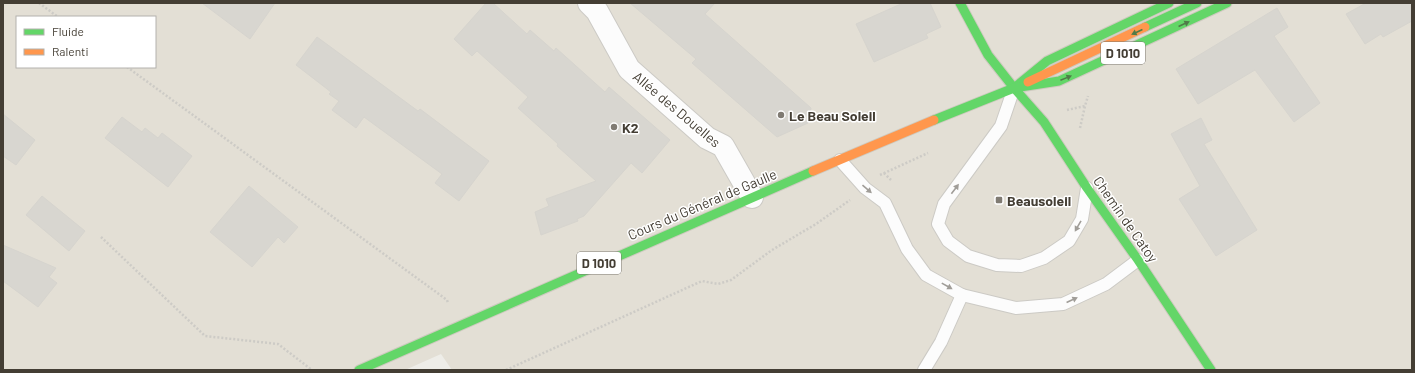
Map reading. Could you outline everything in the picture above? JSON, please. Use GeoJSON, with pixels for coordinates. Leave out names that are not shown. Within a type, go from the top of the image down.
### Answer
{"type":"FeatureCollection","features":[{"type":"Feature","properties":{"kind":"main road","name":"Chemin de Catoy"},"geometry":{"type":"LineString","coordinates":[[960,3],[988,55],[1014,88],[1044,122],[1211,370]]}},
{"type":"Feature","properties":{"kind":"main road","name":"Cours du Général de Gaulle"},"geometry":{"type":"LineString","coordinates":[[1014,88],[1047,61],[1169,3]]}},
{"type":"Feature","properties":{"kind":"main road"},"geometry":{"type":"LineString","coordinates":[[1014,88],[1052,72],[1197,3]]}},
{"type":"Feature","properties":{"kind":"main road","name":"Cours du Général de Gaulle"},"geometry":{"type":"LineString","coordinates":[[359,370],[752,197],[965,107],[1014,88],[1059,81],[1227,3]]}},
{"type":"Feature","properties":{"kind":"street","name":"Allée des Douelles"},"geometry":{"type":"LineString","coordinates":[[589,3],[597,10],[629,69],[707,138],[723,146],[752,197]]}},
{"type":"Feature","properties":{"kind":"lane"},"geometry":{"type":"LineString","coordinates":[[1014,88],[1001,126],[944,204],[938,224],[948,241],[968,256],[997,265],[1021,266],[1044,258],[1069,241],[1082,218],[1087,188]]}},
{"type":"Feature","properties":{"kind":"lane"},"geometry":{"type":"LineString","coordinates":[[840,160],[865,188],[885,203],[907,249],[926,275],[962,295],[1016,308],[1063,304],[1106,284],[1138,260]]}},
{"type":"Feature","properties":{"kind":"lane"},"geometry":{"type":"LineString","coordinates":[[924,370],[941,342],[962,295]]}},
{"type":"Feature","properties":{"kind":"path"},"geometry":{"type":"LineString","coordinates":[[39,3],[57,16]]}},
{"type":"Feature","properties":{"kind":"path"},"geometry":{"type":"LineString","coordinates":[[128,68],[447,300],[456,326]]}},
{"type":"Feature","properties":{"kind":"path"},"geometry":{"type":"LineString","coordinates":[[506,370],[702,281],[718,284],[731,280],[772,250],[816,224],[853,198],[884,173],[932,151]]}},
{"type":"Feature","properties":{"kind":"path"},"geometry":{"type":"LineString","coordinates":[[101,237],[205,336],[278,344],[312,370]]}},
{"type":"Feature","properties":{"kind":"shaded area"},"geometry":{"type":"Polygon","coordinates":[[[3,3],[1412,3],[1412,370],[452,370],[441,354],[405,370],[3,370],[3,3]]]}},
{"type":"Feature","properties":{"kind":"building"},"geometry":{"type":"Polygon","coordinates":[[[202,3],[275,3],[250,39],[202,3]]]}},
{"type":"Feature","properties":{"kind":"building"},"geometry":{"type":"Polygon","coordinates":[[[486,3],[493,3],[527,34],[530,30],[554,51],[556,48],[605,92],[609,87],[670,140],[642,173],[631,163],[584,216],[577,219],[578,221],[541,235],[535,212],[549,206],[546,199],[596,181],[518,108],[528,97],[477,51],[472,56],[454,39],[486,3]]]}},
{"type":"Feature","properties":{"kind":"building"},"geometry":{"type":"Polygon","coordinates":[[[630,3],[715,3],[705,14],[811,108],[808,123],[777,137],[692,63],[696,59],[630,3]]]}},
{"type":"Feature","properties":{"kind":"building"},"geometry":{"type":"Polygon","coordinates":[[[903,3],[930,3],[941,27],[926,34],[928,38],[874,62],[856,24],[903,3]]]}},
{"type":"Feature","properties":{"kind":"building"},"geometry":{"type":"Polygon","coordinates":[[[1366,3],[1412,3],[1412,21],[1383,37],[1381,34],[1365,44],[1346,14],[1366,3]]]}},
{"type":"Feature","properties":{"kind":"building"},"geometry":{"type":"Polygon","coordinates":[[[1277,8],[1288,27],[1274,36],[1320,103],[1294,122],[1255,70],[1198,104],[1176,69],[1277,8]]]}},
{"type":"Feature","properties":{"kind":"building"},"geometry":{"type":"Polygon","coordinates":[[[317,37],[418,111],[420,109],[489,161],[459,201],[435,183],[442,174],[364,117],[356,128],[332,110],[339,101],[329,94],[331,92],[296,65],[317,37]]]}},
{"type":"Feature","properties":{"kind":"building"},"geometry":{"type":"Polygon","coordinates":[[[3,114],[35,140],[16,165],[3,156],[3,114]]]}},
{"type":"Feature","properties":{"kind":"building"},"geometry":{"type":"Polygon","coordinates":[[[122,117],[142,132],[145,128],[158,138],[162,133],[192,156],[168,187],[105,138],[122,117]]]}},
{"type":"Feature","properties":{"kind":"building"},"geometry":{"type":"Polygon","coordinates":[[[1201,118],[1212,140],[1204,144],[1257,230],[1216,256],[1179,199],[1200,186],[1171,134],[1201,118]]]}},
{"type":"Feature","properties":{"kind":"building"},"geometry":{"type":"Polygon","coordinates":[[[249,186],[298,227],[284,243],[278,237],[252,267],[210,232],[249,186]]]}},
{"type":"Feature","properties":{"kind":"building"},"geometry":{"type":"Polygon","coordinates":[[[42,196],[85,231],[69,251],[26,215],[42,196]]]}},
{"type":"Feature","properties":{"kind":"building"},"geometry":{"type":"Polygon","coordinates":[[[3,245],[56,268],[49,277],[57,283],[38,307],[3,281],[3,245]]]}},
{"type":"Feature","properties":{"kind":"traffic: fast"},"geometry":{"type":"LineString","coordinates":[[960,3],[988,55],[1014,88],[1044,122],[1211,370]]}},
{"type":"Feature","properties":{"kind":"traffic: fast"},"geometry":{"type":"LineString","coordinates":[[1014,88],[1047,61],[1169,3]]}},
{"type":"Feature","properties":{"kind":"traffic: fast"},"geometry":{"type":"LineString","coordinates":[[1145,27],[1197,3]]}},
{"type":"Feature","properties":{"kind":"traffic: fast"},"geometry":{"type":"LineString","coordinates":[[934,120],[1014,88],[1059,81],[1227,3]]}},
{"type":"Feature","properties":{"kind":"traffic: fast"},"geometry":{"type":"LineString","coordinates":[[359,370],[813,171]]}},
{"type":"Feature","properties":{"kind":"traffic: slow"},"geometry":{"type":"LineString","coordinates":[[1028,82],[1145,27]]}},
{"type":"Feature","properties":{"kind":"traffic: slow"},"geometry":{"type":"LineString","coordinates":[[813,171],[934,120]]}},
{"type":"Feature","properties":{"kind":"place","name":"Le Beau Soleil"},"geometry":{"type":"Point","coordinates":[781,115]}},
{"type":"Feature","properties":{"kind":"place","name":"K2"},"geometry":{"type":"Point","coordinates":[614,127]}},
{"type":"Feature","properties":{"kind":"place","name":"Beausoleil"},"geometry":{"type":"Point","coordinates":[999,200]}}]}
